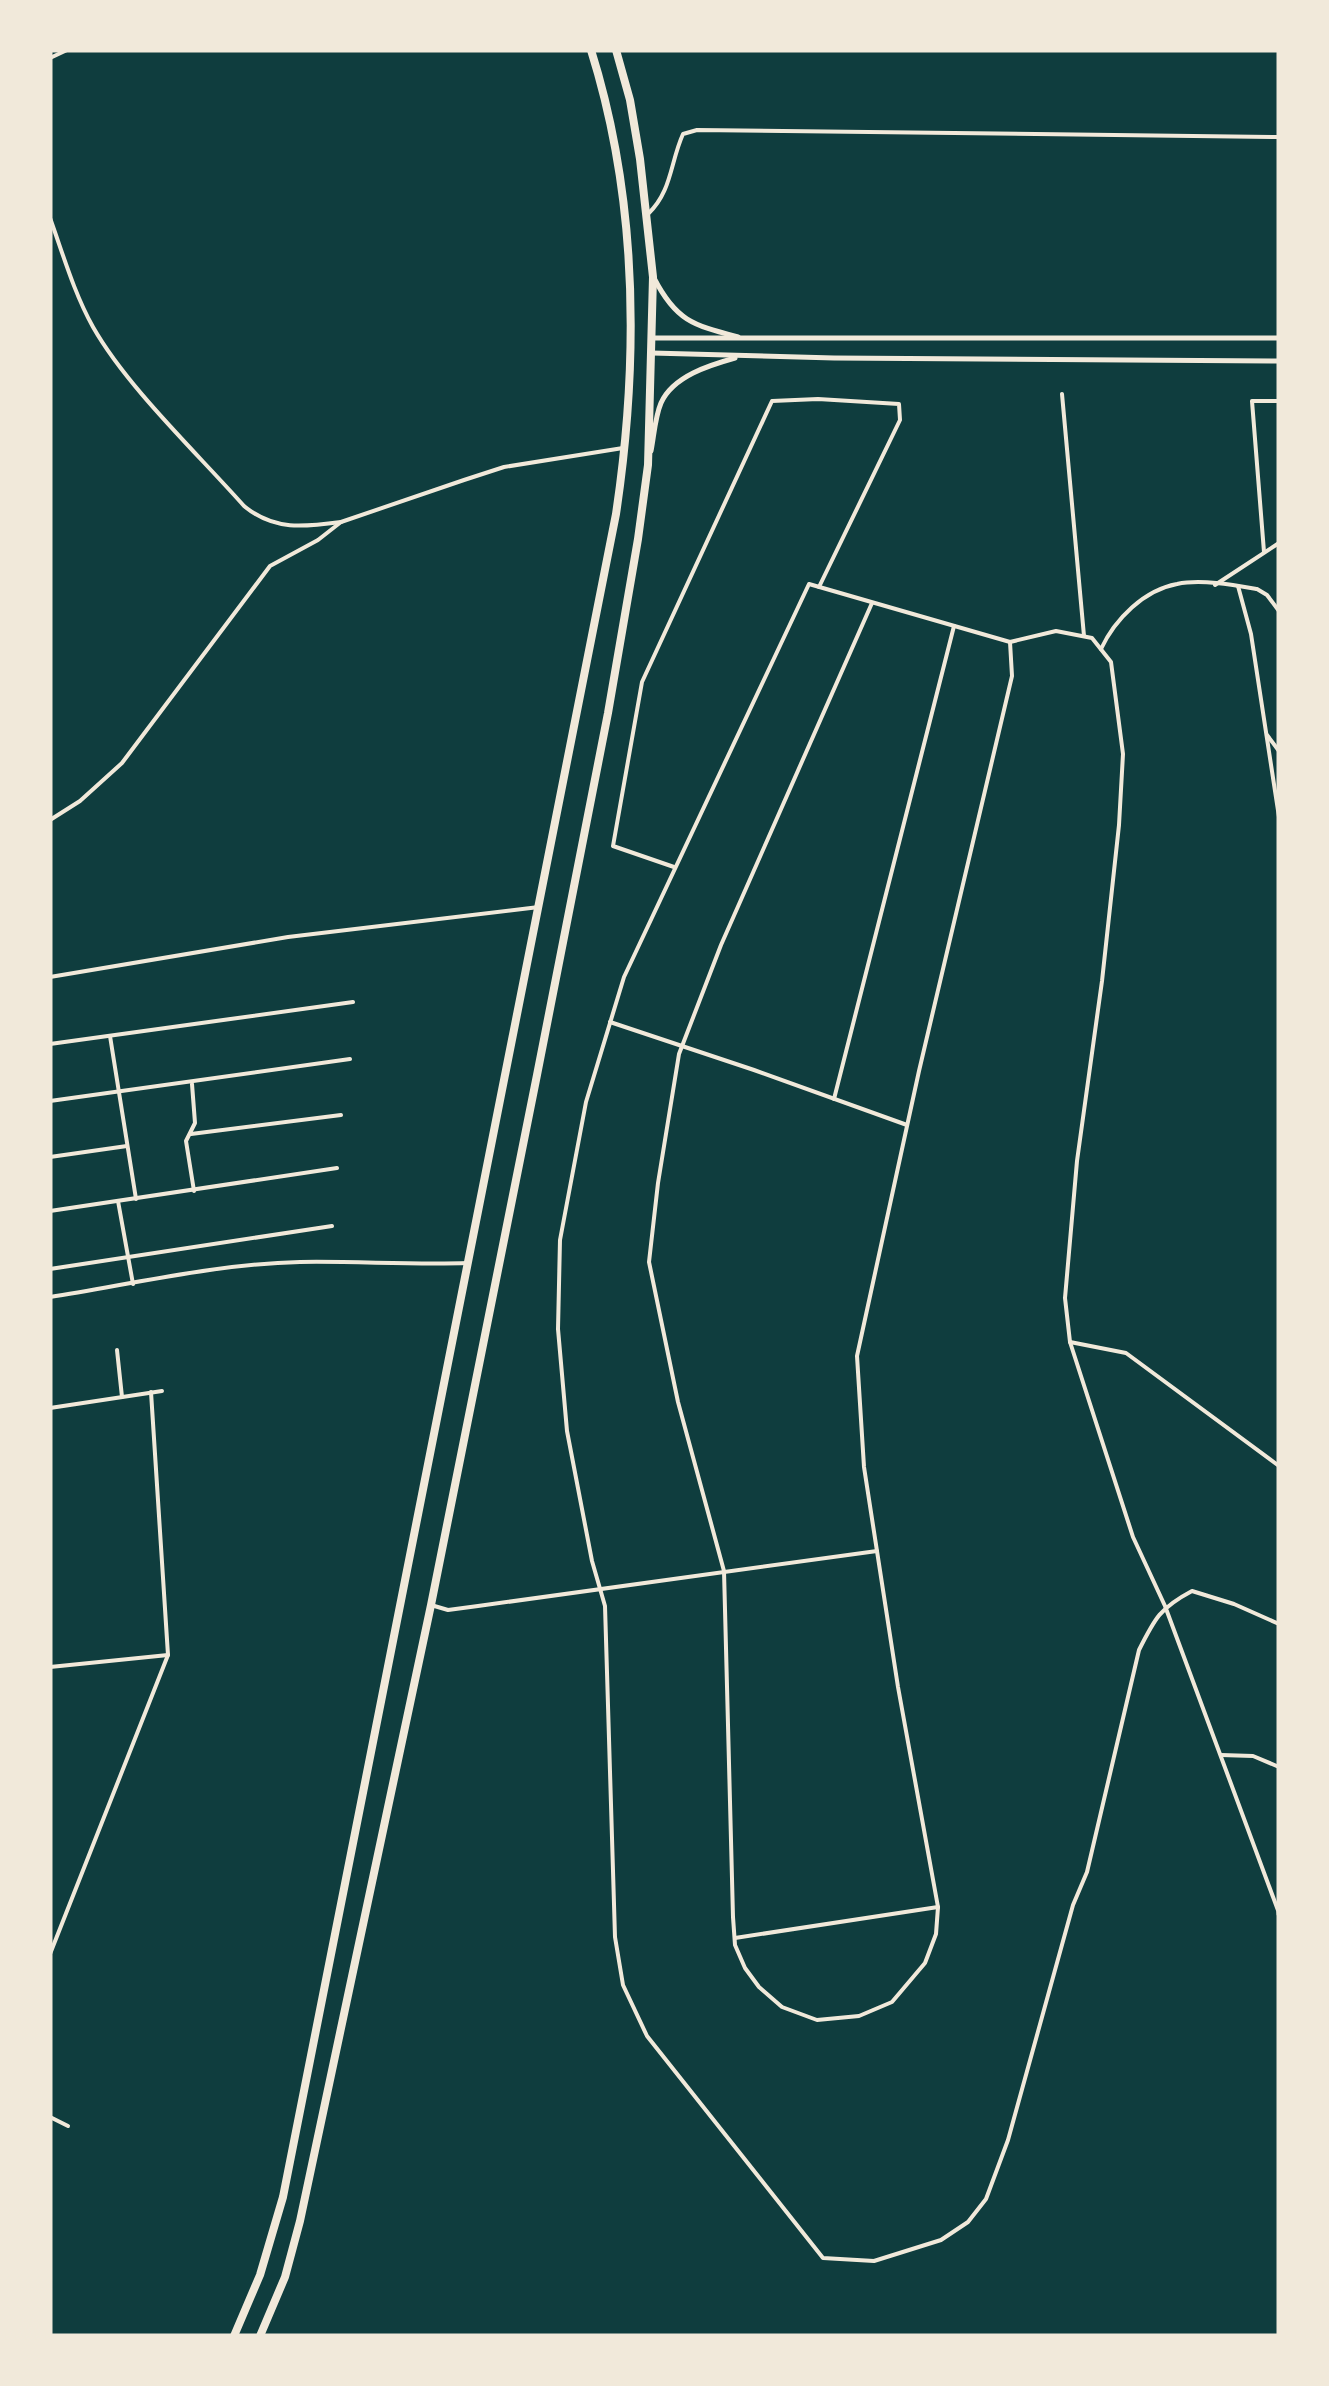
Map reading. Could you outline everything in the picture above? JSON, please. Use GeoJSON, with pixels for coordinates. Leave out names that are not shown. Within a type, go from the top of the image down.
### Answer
{"type":"FeatureCollection","features":[{"type":"Feature","properties":{"kind":"highway"},"geometry":{"type":"LineString","coordinates":[[234,2336],[260,2275],[283,2197],[613,532],[626,448],[630,319],[627,217],[611,122],[591,50]]}},
{"type":"Feature","properties":{"kind":"highway"},"geometry":{"type":"LineString","coordinates":[[260,2336],[285,2277],[300,2221],[430,1605],[604,732],[648,465],[653,277],[648,214],[630,100],[616,50]]}},
{"type":"Feature","properties":{"kind":"street"},"geometry":{"type":"LineString","coordinates":[[50,58],[67,50]]}},
{"type":"Feature","properties":{"kind":"street"},"geometry":{"type":"LineString","coordinates":[[648,214],[663,199],[682,134],[697,130],[1279,137]]}},
{"type":"Feature","properties":{"kind":"street"},"geometry":{"type":"LineString","coordinates":[[50,218],[71,279],[120,368],[261,521],[307,526],[340,522],[504,467],[626,448]]}},
{"type":"Feature","properties":{"kind":"street"},"geometry":{"type":"LineString","coordinates":[[653,277],[676,314],[695,326],[746,339]]}},
{"type":"Feature","properties":{"kind":"street"},"geometry":{"type":"LineString","coordinates":[[652,338],[1279,338]]}},
{"type":"Feature","properties":{"kind":"street"},"geometry":{"type":"LineString","coordinates":[[652,352],[1279,360]]}},
{"type":"Feature","properties":{"kind":"street"},"geometry":{"type":"LineString","coordinates":[[648,465],[661,402],[673,387],[713,364],[743,355]]}},
{"type":"Feature","properties":{"kind":"street"},"geometry":{"type":"LineString","coordinates":[[1062,394],[1084,636]]}},
{"type":"Feature","properties":{"kind":"street"},"geometry":{"type":"LineString","coordinates":[[676,868],[613,846],[642,682],[772,401],[818,399],[899,404],[900,420],[819,587]]}},
{"type":"Feature","properties":{"kind":"street"},"geometry":{"type":"LineString","coordinates":[[1264,552],[1252,401],[1279,401]]}},
{"type":"Feature","properties":{"kind":"street"},"geometry":{"type":"LineString","coordinates":[[50,820],[80,801],[122,763],[270,566],[318,540],[340,522]]}},
{"type":"Feature","properties":{"kind":"street"},"geometry":{"type":"LineString","coordinates":[[1215,585],[1279,543]]}},
{"type":"Feature","properties":{"kind":"street"},"geometry":{"type":"LineString","coordinates":[[1279,1624],[1192,1591],[1164,1606],[1139,1650],[1086,1872],[1072,1905],[1008,2140],[986,2199],[968,2222],[941,2240],[874,2262],[823,2258],[647,2036],[623,1984],[615,1937],[602,1588],[592,1561],[567,1431],[558,1328],[560,1240],[586,1102],[624,977],[809,584],[1010,642],[1056,631],[1092,638],[1111,662],[1123,754],[1119,824],[1077,1162],[1065,1298],[1070,1342],[1127,1518],[1164,1606],[1279,1913]]}},
{"type":"Feature","properties":{"kind":"street"},"geometry":{"type":"LineString","coordinates":[[1101,649],[1110,629],[1141,600],[1177,584],[1238,586],[1267,595],[1279,610]]}},
{"type":"Feature","properties":{"kind":"street"},"geometry":{"type":"LineString","coordinates":[[1238,586],[1251,634],[1279,818]]}},
{"type":"Feature","properties":{"kind":"street"},"geometry":{"type":"LineString","coordinates":[[872,603],[721,946],[683,1045],[658,1184],[649,1262],[678,1402],[724,1571],[735,1938],[745,1968],[759,1987],[782,2007],[817,2020],[858,2016],[892,2002],[925,1963],[936,1934],[938,1906],[862,1451],[857,1356],[1012,676],[1010,642]]}},
{"type":"Feature","properties":{"kind":"street"},"geometry":{"type":"LineString","coordinates":[[834,1099],[954,626]]}},
{"type":"Feature","properties":{"kind":"street"},"geometry":{"type":"LineString","coordinates":[[1264,731],[1279,751]]}},
{"type":"Feature","properties":{"kind":"street"},"geometry":{"type":"LineString","coordinates":[[50,976],[288,937],[539,907]]}},
{"type":"Feature","properties":{"kind":"street"},"geometry":{"type":"LineString","coordinates":[[50,1044],[354,1002]]}},
{"type":"Feature","properties":{"kind":"street"},"geometry":{"type":"LineString","coordinates":[[610,1022],[907,1125]]}},
{"type":"Feature","properties":{"kind":"street"},"geometry":{"type":"LineString","coordinates":[[110,1036],[136,1199]]}},
{"type":"Feature","properties":{"kind":"street"},"geometry":{"type":"LineString","coordinates":[[50,1101],[350,1059]]}},
{"type":"Feature","properties":{"kind":"street"},"geometry":{"type":"LineString","coordinates":[[192,1082],[195,1123],[186,1141],[194,1191]]}},
{"type":"Feature","properties":{"kind":"street"},"geometry":{"type":"LineString","coordinates":[[192,1134],[341,1115]]}},
{"type":"Feature","properties":{"kind":"street"},"geometry":{"type":"LineString","coordinates":[[50,1157],[127,1146]]}},
{"type":"Feature","properties":{"kind":"street"},"geometry":{"type":"LineString","coordinates":[[50,1211],[337,1168]]}},
{"type":"Feature","properties":{"kind":"street"},"geometry":{"type":"LineString","coordinates":[[118,1202],[133,1284]]}},
{"type":"Feature","properties":{"kind":"street"},"geometry":{"type":"LineString","coordinates":[[50,1269],[332,1226]]}},
{"type":"Feature","properties":{"kind":"street"},"geometry":{"type":"LineString","coordinates":[[50,1297],[239,1267],[300,1262],[468,1263]]}},
{"type":"Feature","properties":{"kind":"street"},"geometry":{"type":"LineString","coordinates":[[1070,1342],[1126,1354],[1279,1466]]}},
{"type":"Feature","properties":{"kind":"street"},"geometry":{"type":"LineString","coordinates":[[116,1350],[122,1397]]}},
{"type":"Feature","properties":{"kind":"street"},"geometry":{"type":"LineString","coordinates":[[50,1408],[162,1391]]}},
{"type":"Feature","properties":{"kind":"street"},"geometry":{"type":"LineString","coordinates":[[50,1954],[168,1654],[152,1392]]}},
{"type":"Feature","properties":{"kind":"street"},"geometry":{"type":"LineString","coordinates":[[430,1605],[448,1610],[877,1551]]}},
{"type":"Feature","properties":{"kind":"street"},"geometry":{"type":"LineString","coordinates":[[50,1667],[168,1654]]}},
{"type":"Feature","properties":{"kind":"street"},"geometry":{"type":"LineString","coordinates":[[1221,1755],[1253,1756],[1279,1767]]}},
{"type":"Feature","properties":{"kind":"street"},"geometry":{"type":"LineString","coordinates":[[735,1938],[938,1906]]}},
{"type":"Feature","properties":{"kind":"street"},"geometry":{"type":"LineString","coordinates":[[50,2117],[68,2126]]}}]}
